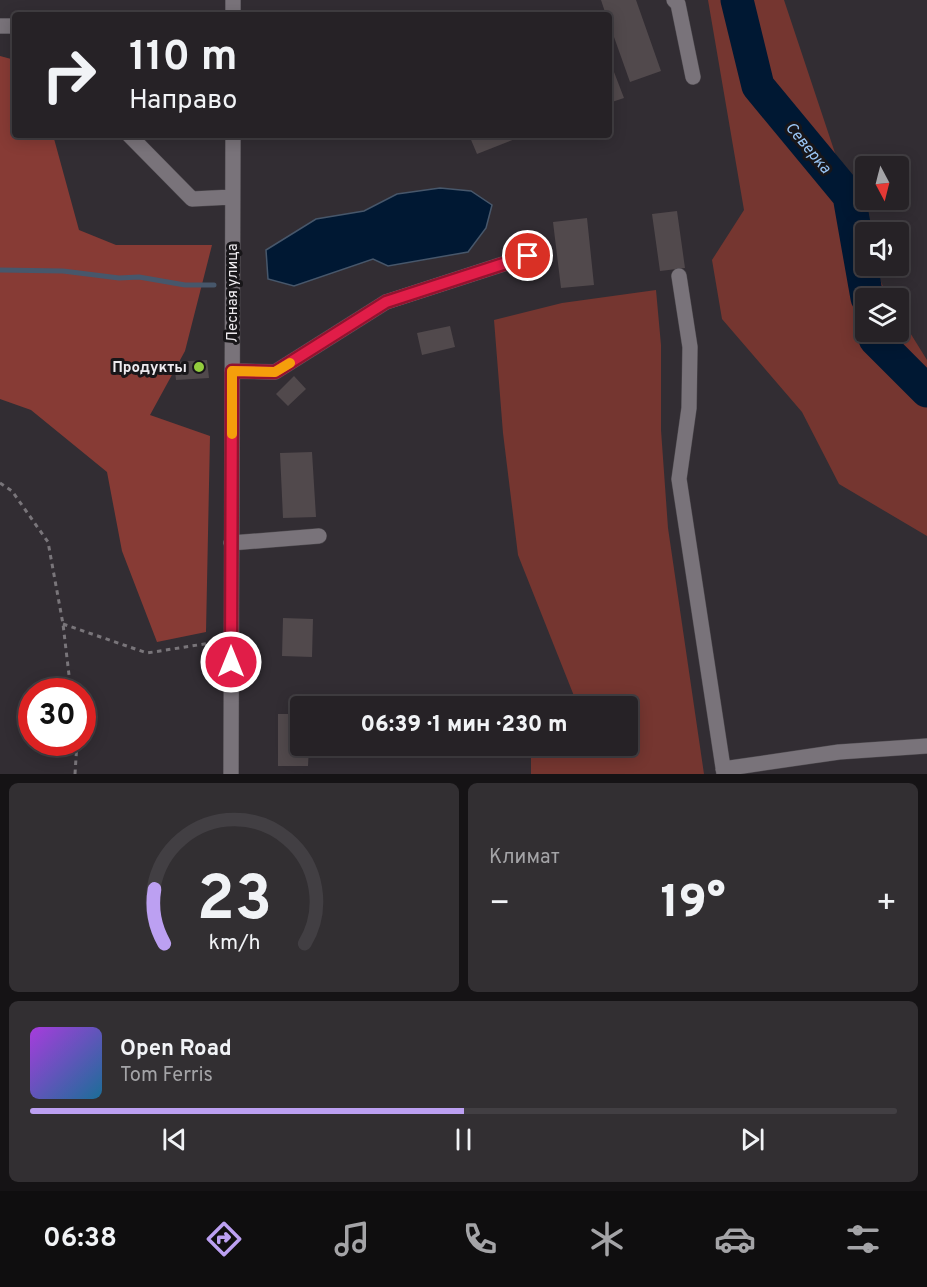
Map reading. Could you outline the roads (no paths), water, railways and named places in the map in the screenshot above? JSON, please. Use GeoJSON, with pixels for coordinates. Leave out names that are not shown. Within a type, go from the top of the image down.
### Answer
{"type":"FeatureCollection","features":[{"type":"Feature","properties":{"kind":"street"},"geometry":{"type":"LineString","coordinates":[[674,0],[678,4],[693,77]]}},
{"type":"Feature","properties":{"kind":"street"},"geometry":{"type":"LineString","coordinates":[[132,138],[192,199],[232,197]]}},
{"type":"Feature","properties":{"kind":"street","name":"Лесная улица"},"geometry":{"type":"LineString","coordinates":[[231,774],[233,138]]}},
{"type":"Feature","properties":{"kind":"street"},"geometry":{"type":"LineString","coordinates":[[232,371],[275,372],[386,302],[528,256]]}},
{"type":"Feature","properties":{"kind":"street"},"geometry":{"type":"LineString","coordinates":[[680,276],[690,347],[689,408],[679,479],[723,772],[839,752],[927,746]]}},
{"type":"Feature","properties":{"kind":"street"},"geometry":{"type":"LineString","coordinates":[[231,543],[319,536]]}},
{"type":"Feature","properties":{"kind":"water"},"geometry":{"type":"Polygon","coordinates":[[[440,188],[471,191],[492,205],[486,228],[468,252],[388,266],[373,259],[294,286],[268,279],[266,250],[316,219],[364,211],[397,194],[440,188]]]}},
{"type":"Feature","properties":{"kind":"waterway","name":"Северка"},"geometry":{"type":"LineString","coordinates":[[737,0],[758,86],[849,196],[865,288]]}},
{"type":"Feature","properties":{"kind":"waterway"},"geometry":{"type":"LineString","coordinates":[[0,270],[63,271],[119,278],[139,277],[185,285],[214,285]]}},
{"type":"Feature","properties":{"kind":"waterway","name":"Северка"},"geometry":{"type":"LineString","coordinates":[[878,342],[927,391]]}},
{"type":"Feature","properties":{"kind":"place","name":"Продукты"},"geometry":{"type":"Point","coordinates":[199,367]}}]}
